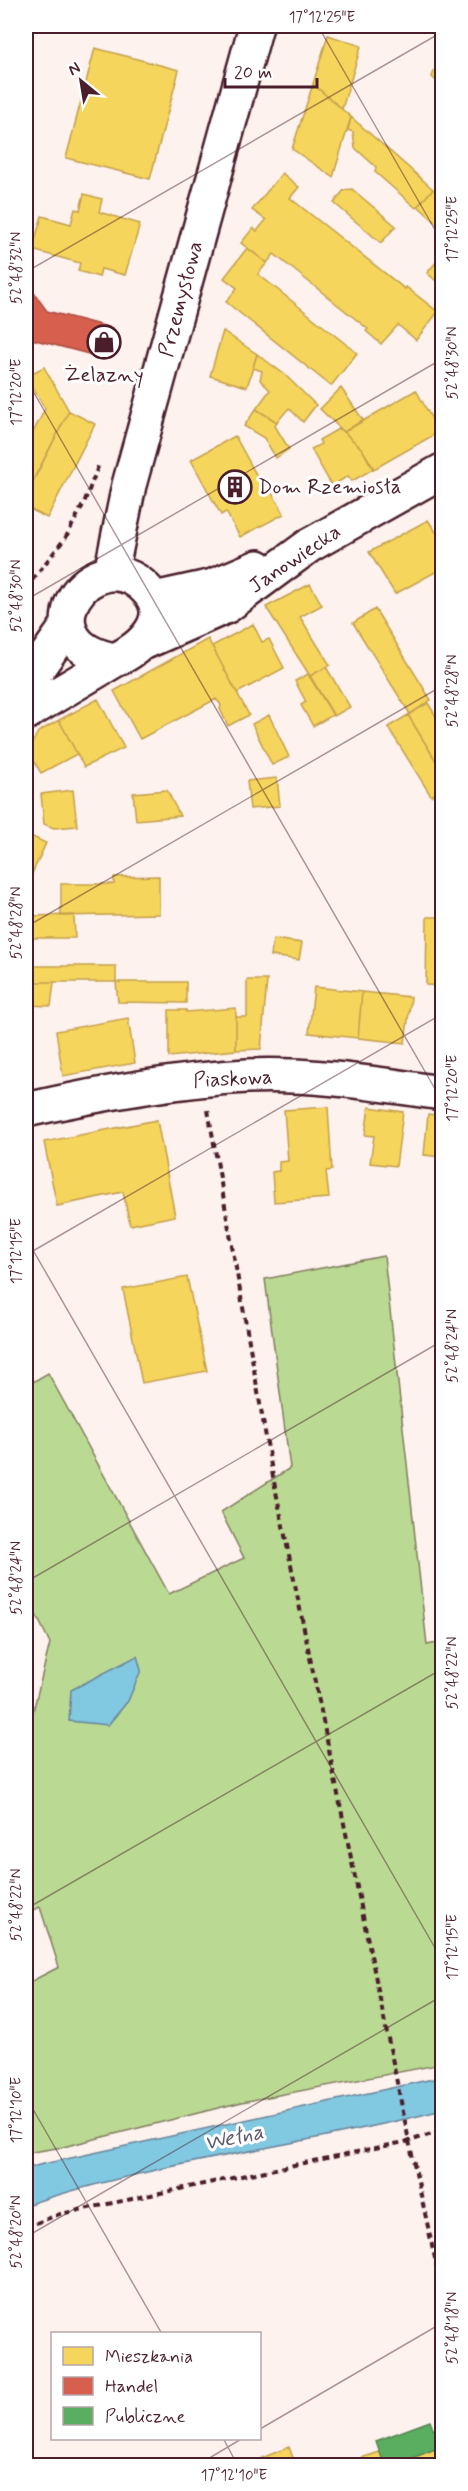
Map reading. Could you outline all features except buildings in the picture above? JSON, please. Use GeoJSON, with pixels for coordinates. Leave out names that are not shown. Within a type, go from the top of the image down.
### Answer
{"type":"FeatureCollection","features":[{"type":"Feature","properties":{"kind":"street","name":"Przemysłowa"},"geometry":{"type":"LineString","coordinates":[[111,573],[129,485],[256,26]]}},
{"type":"Feature","properties":{"kind":"street","name":"Janowiecka"},"geometry":{"type":"LineString","coordinates":[[145,642],[227,606],[310,545],[442,471]]}},
{"type":"Feature","properties":{"kind":"street"},"geometry":{"type":"LineString","coordinates":[[154,599],[213,586],[310,545]]}},
{"type":"Feature","properties":{"kind":"street"},"geometry":{"type":"LineString","coordinates":[[26,713],[130,653],[145,642],[153,630],[156,615],[154,599],[137,580],[111,573],[97,576],[74,596],[69,609],[68,626],[74,639],[83,649],[96,656],[115,660]]}},
{"type":"Feature","properties":{"kind":"street"},"geometry":{"type":"LineString","coordinates":[[26,679],[35,672],[68,626]]}},
{"type":"Feature","properties":{"kind":"street","name":"Piaskowa"},"geometry":{"type":"LineString","coordinates":[[26,1110],[127,1091],[248,1076],[351,1080],[442,1093]]}},
{"type":"Feature","properties":{"kind":"path"},"geometry":{"type":"LineString","coordinates":[[26,588],[66,537],[84,503],[99,463]]}},
{"type":"Feature","properties":{"kind":"path"},"geometry":{"type":"LineString","coordinates":[[202,1080],[273,1478],[409,2141],[442,2290]]}},
{"type":"Feature","properties":{"kind":"path"},"geometry":{"type":"LineString","coordinates":[[26,1622],[30,1639],[26,1658]]}},
{"type":"Feature","properties":{"kind":"path"},"geometry":{"type":"LineString","coordinates":[[26,2227],[60,2214],[409,2141],[442,2131]]}},
{"type":"Feature","properties":{"kind":"green space"},"geometry":{"type":"Polygon","coordinates":[[[384,1256],[427,1645],[442,1642],[442,2064],[242,2102],[63,2147],[26,2153],[26,1984],[59,1967],[40,1907],[26,1913],[26,1740],[50,1643],[26,1594],[26,1386],[48,1373],[169,1594],[244,1558],[221,1512],[290,1468],[265,1279],[384,1256]]]}},
{"type":"Feature","properties":{"kind":"water"},"geometry":{"type":"Polygon","coordinates":[[[137,1656],[141,1670],[128,1701],[108,1725],[69,1721],[71,1690],[137,1656]]]}},
{"type":"Feature","properties":{"kind":"water","name":"Wełna"},"geometry":{"type":"Polygon","coordinates":[[[442,2077],[442,2110],[338,2134],[129,2176],[26,2205],[26,2169],[39,2165],[442,2077]]]}},
{"type":"Feature","properties":{"kind":"place","name":"Żelazny"},"geometry":{"type":"Point","coordinates":[104,342]}},
{"type":"Feature","properties":{"kind":"place","name":"Dom Rzemiosła"},"geometry":{"type":"Point","coordinates":[235,487]}}]}
